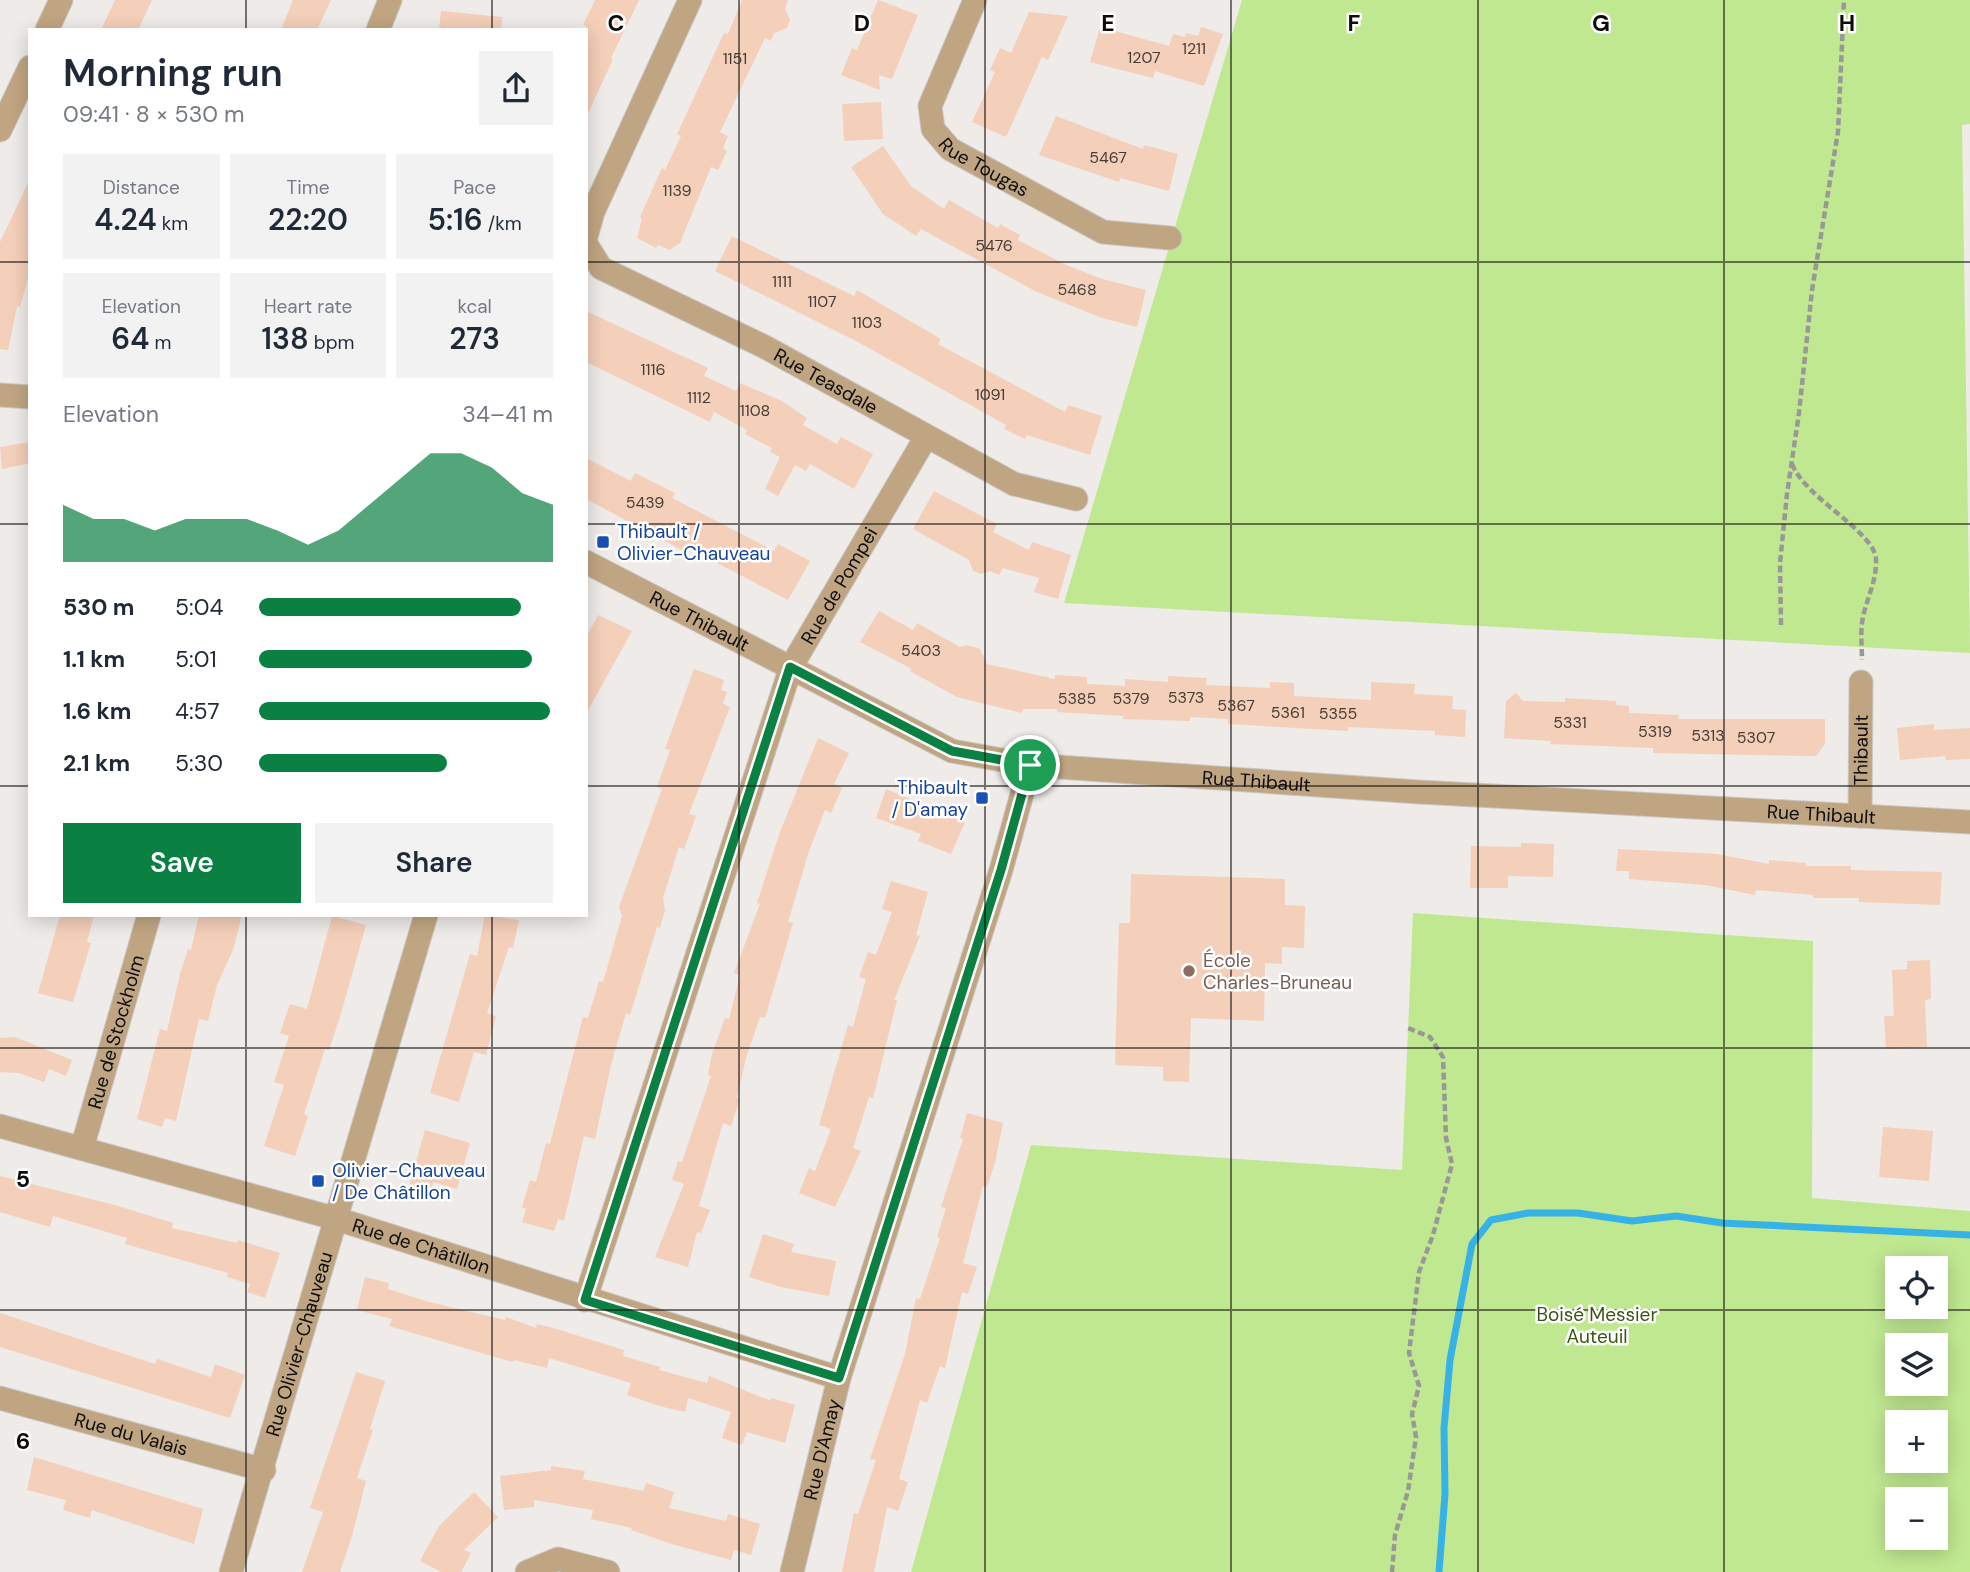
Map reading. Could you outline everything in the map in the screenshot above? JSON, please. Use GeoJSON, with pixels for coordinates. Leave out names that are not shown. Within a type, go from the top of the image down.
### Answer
{"type":"FeatureCollection","features":[{"type":"Feature","properties":{"kind":"street"},"geometry":{"type":"LineString","coordinates":[[48,28],[61,0]]}},
{"type":"Feature","properties":{"kind":"street"},"geometry":{"type":"LineString","coordinates":[[379,28],[390,0]]}},
{"type":"Feature","properties":{"kind":"street"},"geometry":{"type":"LineString","coordinates":[[588,230],[593,212],[690,0]]}},
{"type":"Feature","properties":{"kind":"street","name":"Rue Tougas"},"geometry":{"type":"LineString","coordinates":[[975,0],[930,106],[933,129],[950,149],[1103,232],[1170,238]]}},
{"type":"Feature","properties":{"kind":"street"},"geometry":{"type":"LineString","coordinates":[[0,130],[28,71]]}},
{"type":"Feature","properties":{"kind":"street","name":"Rue Teasdale"},"geometry":{"type":"LineString","coordinates":[[588,247],[601,268],[765,347],[1014,484],[1076,499]]}},
{"type":"Feature","properties":{"kind":"street"},"geometry":{"type":"LineString","coordinates":[[0,395],[28,397]]}},
{"type":"Feature","properties":{"kind":"street","name":"Rue de Pompei"},"geometry":{"type":"LineString","coordinates":[[585,1300],[790,667],[926,437]]}},
{"type":"Feature","properties":{"kind":"street","name":"Rue Thibault"},"geometry":{"type":"LineString","coordinates":[[588,563],[952,751],[1030,765],[1419,792],[1970,822]]}},
{"type":"Feature","properties":{"kind":"street","name":"Thibault"},"geometry":{"type":"LineString","coordinates":[[1860,816],[1861,682]]}},
{"type":"Feature","properties":{"kind":"street","name":"Rue D'Amay"},"geometry":{"type":"LineString","coordinates":[[792,1572],[839,1378],[1001,870],[1030,765]]}},
{"type":"Feature","properties":{"kind":"street","name":"Rue de Stockholm"},"geometry":{"type":"LineString","coordinates":[[82,1148],[148,917]]}},
{"type":"Feature","properties":{"kind":"street","name":"Rue Olivier-Chauveau"},"geometry":{"type":"LineString","coordinates":[[231,1572],[264,1470],[425,917]]}},
{"type":"Feature","properties":{"kind":"street","name":"Rue de Châtillon"},"geometry":{"type":"LineString","coordinates":[[0,1126],[337,1219],[585,1300],[839,1378]]}},
{"type":"Feature","properties":{"kind":"street","name":"Rue du Valais"},"geometry":{"type":"LineString","coordinates":[[0,1398],[264,1470]]}},
{"type":"Feature","properties":{"kind":"street"},"geometry":{"type":"LineString","coordinates":[[527,1572],[558,1559],[608,1572]]}},
{"type":"Feature","properties":{"kind":"path"},"geometry":{"type":"LineString","coordinates":[[1781,625],[1780,563],[1812,290],[1838,132],[1844,0]]}},
{"type":"Feature","properties":{"kind":"path"},"geometry":{"type":"LineString","coordinates":[[1792,464],[1807,490],[1863,536],[1876,556],[1873,582],[1863,617],[1861,682]]}},
{"type":"Feature","properties":{"kind":"path"},"geometry":{"type":"LineString","coordinates":[[1392,1572],[1395,1535],[1408,1491],[1416,1437],[1412,1414],[1419,1386],[1409,1353],[1419,1272],[1433,1235],[1451,1164],[1446,1138],[1443,1057],[1430,1037],[1408,1028]]}},
{"type":"Feature","properties":{"kind":"green space"},"geometry":{"type":"Polygon","coordinates":[[[1242,0],[1970,0],[1970,124],[1962,125],[1970,653],[1064,603],[1242,0]]]}},
{"type":"Feature","properties":{"kind":"green space","name":"Boisé Messier Auteuil"},"geometry":{"type":"Polygon","coordinates":[[[1413,913],[1813,941],[1812,1198],[1970,1211],[1970,1572],[911,1572],[1031,1145],[1402,1170],[1413,913]]]}},
{"type":"Feature","properties":{"kind":"building"},"geometry":{"type":"Polygon","coordinates":[[[115,0],[152,0],[139,28],[102,28],[115,0]]]}},
{"type":"Feature","properties":{"kind":"building"},"geometry":{"type":"Polygon","coordinates":[[[293,0],[331,0],[318,28],[282,28],[293,0]]]}},
{"type":"Feature","properties":{"kind":"building"},"geometry":{"type":"Polygon","coordinates":[[[595,0],[639,0],[588,114],[588,28],[583,25],[595,0]]]}},
{"type":"Feature","properties":{"kind":"building"},"geometry":{"type":"Polygon","coordinates":[[[742,0],[788,0],[785,9],[790,20],[787,28],[774,33],[771,41],[765,38],[720,132],[728,136],[723,148],[727,151],[718,170],[711,167],[680,243],[670,250],[658,245],[656,248],[637,238],[642,219],[640,217],[662,168],[665,170],[681,136],[677,134],[724,33],[728,34],[742,0]]]}},
{"type":"Feature","properties":{"kind":"building"},"geometry":{"type":"Polygon","coordinates":[[[878,0],[918,15],[892,79],[879,75],[880,90],[841,75],[852,48],[857,50],[878,0]]]}},
{"type":"Feature","properties":{"kind":"building"},"geometry":{"type":"Polygon","coordinates":[[[441,11],[502,17],[501,28],[439,28],[441,11]]]}},
{"type":"Feature","properties":{"kind":"building"},"geometry":{"type":"Polygon","coordinates":[[[1029,12],[1068,16],[1048,60],[1042,57],[1006,137],[972,122],[995,72],[990,70],[1000,48],[1011,53],[1029,12]]]}},
{"type":"Feature","properties":{"kind":"building"},"geometry":{"type":"Polygon","coordinates":[[[1111,24],[1115,31],[1169,46],[1173,34],[1198,36],[1201,27],[1223,34],[1204,86],[1155,71],[1153,78],[1090,62],[1099,31],[1111,24]]]}},
{"type":"Feature","properties":{"kind":"building"},"geometry":{"type":"Polygon","coordinates":[[[881,102],[883,139],[844,141],[842,104],[881,102]]]}},
{"type":"Feature","properties":{"kind":"building"},"geometry":{"type":"Polygon","coordinates":[[[1056,116],[1143,149],[1144,145],[1178,154],[1169,191],[1120,178],[1119,182],[1039,155],[1056,116]]]}},
{"type":"Feature","properties":{"kind":"building"},"geometry":{"type":"Polygon","coordinates":[[[883,146],[911,186],[944,209],[949,200],[998,228],[1000,224],[1020,235],[1018,240],[1064,264],[1102,279],[1146,290],[1137,327],[1102,318],[1037,292],[921,229],[916,236],[883,214],[851,167],[883,146]]]}},
{"type":"Feature","properties":{"kind":"building"},"geometry":{"type":"Polygon","coordinates":[[[28,183],[28,278],[20,307],[17,306],[8,350],[0,349],[0,242],[28,183]]]}},
{"type":"Feature","properties":{"kind":"building"},"geometry":{"type":"Polygon","coordinates":[[[732,236],[854,296],[857,290],[941,339],[938,344],[1065,412],[1068,405],[1102,416],[1090,455],[1027,435],[1025,439],[1004,429],[1006,425],[858,342],[715,271],[732,236]]]}},
{"type":"Feature","properties":{"kind":"building"},"geometry":{"type":"Polygon","coordinates":[[[588,312],[708,368],[704,376],[736,391],[740,383],[782,401],[807,418],[803,425],[837,444],[841,437],[873,454],[854,489],[810,464],[806,471],[795,465],[778,496],[765,489],[780,457],[770,452],[772,448],[745,434],[747,430],[714,412],[710,422],[588,363],[588,312]]]}},
{"type":"Feature","properties":{"kind":"building"},"geometry":{"type":"Polygon","coordinates":[[[28,442],[28,463],[2,469],[0,447],[28,442]]]}},
{"type":"Feature","properties":{"kind":"building"},"geometry":{"type":"Polygon","coordinates":[[[588,459],[631,481],[635,473],[675,493],[672,498],[774,551],[778,544],[810,561],[788,600],[685,546],[682,550],[588,500],[588,459]]]}},
{"type":"Feature","properties":{"kind":"building"},"geometry":{"type":"Polygon","coordinates":[[[934,491],[997,524],[993,532],[1029,550],[1032,542],[1071,555],[1058,599],[1034,592],[1039,578],[1003,568],[999,575],[990,571],[981,574],[973,571],[969,560],[913,529],[934,491]]]}},
{"type":"Feature","properties":{"kind":"building"},"geometry":{"type":"Polygon","coordinates":[[[879,611],[913,630],[917,623],[960,647],[967,645],[980,649],[987,664],[1055,679],[1055,675],[1087,677],[1087,684],[1125,686],[1125,679],[1168,682],[1168,676],[1207,678],[1206,685],[1270,688],[1270,682],[1294,683],[1294,696],[1371,700],[1371,682],[1415,684],[1414,694],[1453,696],[1452,709],[1466,710],[1465,737],[1435,735],[1435,731],[1348,727],[1348,731],[1228,724],[1228,719],[1190,717],[1190,721],[1123,719],[1123,716],[1057,712],[1057,709],[1023,709],[1022,713],[957,697],[910,671],[912,669],[860,642],[879,611]]]}},
{"type":"Feature","properties":{"kind":"building"},"geometry":{"type":"Polygon","coordinates":[[[598,615],[632,631],[588,710],[588,634],[598,615]]]}},
{"type":"Feature","properties":{"kind":"building"},"geometry":{"type":"Polygon","coordinates":[[[694,669],[724,680],[721,690],[727,692],[723,704],[730,707],[689,814],[696,816],[684,849],[679,847],[663,898],[665,910],[660,928],[657,927],[630,1015],[626,1013],[611,1065],[595,1139],[584,1136],[564,1221],[558,1219],[554,1231],[522,1222],[526,1209],[522,1207],[530,1180],[536,1182],[546,1143],[550,1144],[583,1017],[588,1018],[599,981],[603,982],[622,916],[619,907],[662,789],[657,787],[670,750],[665,749],[694,669]]]}},
{"type":"Feature","properties":{"kind":"building"},"geometry":{"type":"Polygon","coordinates":[[[1516,693],[1523,701],[1565,702],[1565,698],[1616,701],[1616,705],[1629,706],[1629,713],[1679,715],[1678,719],[1825,719],[1825,744],[1816,756],[1753,755],[1653,753],[1653,748],[1550,744],[1551,741],[1504,738],[1506,701],[1516,693]]]}},
{"type":"Feature","properties":{"kind":"building"},"geometry":{"type":"Polygon","coordinates":[[[1934,724],[1934,730],[1970,728],[1970,759],[1946,760],[1945,756],[1900,760],[1897,728],[1934,724]]]}},
{"type":"Feature","properties":{"kind":"building"},"geometry":{"type":"Polygon","coordinates":[[[818,738],[849,753],[834,784],[842,788],[831,813],[825,810],[809,851],[788,922],[793,923],[765,1018],[760,1017],[746,1058],[737,1098],[740,1099],[731,1126],[723,1123],[699,1206],[710,1210],[701,1233],[697,1232],[688,1267],[655,1257],[684,1184],[672,1180],[678,1161],[682,1162],[711,1076],[708,1075],[712,1054],[725,1018],[729,1019],[740,975],[734,973],[760,904],[757,903],[780,832],[818,738]]]}},
{"type":"Feature","properties":{"kind":"building"},"geometry":{"type":"Polygon","coordinates":[[[886,789],[965,822],[951,854],[918,841],[921,834],[876,818],[886,789]]]}},
{"type":"Feature","properties":{"kind":"building"},"geometry":{"type":"Polygon","coordinates":[[[1521,843],[1554,844],[1553,877],[1508,876],[1508,888],[1470,888],[1471,846],[1521,847],[1521,843]]]}},
{"type":"Feature","properties":{"kind":"building"},"geometry":{"type":"Polygon","coordinates":[[[1618,849],[1717,854],[1769,864],[1769,860],[1806,863],[1806,866],[1851,866],[1851,870],[1942,872],[1940,905],[1859,902],[1859,898],[1813,898],[1813,895],[1756,890],[1755,895],[1705,885],[1629,879],[1629,871],[1616,871],[1618,849]]]}},
{"type":"Feature","properties":{"kind":"building"},"geometry":{"type":"Polygon","coordinates":[[[1131,874],[1285,879],[1285,905],[1305,906],[1304,948],[1282,947],[1282,964],[1265,963],[1264,1021],[1191,1018],[1189,1082],[1163,1081],[1163,1067],[1115,1065],[1119,923],[1130,923],[1131,874]]]}},
{"type":"Feature","properties":{"kind":"building"},"geometry":{"type":"Polygon","coordinates":[[[891,881],[928,892],[916,935],[920,936],[894,1000],[897,1000],[873,1098],[869,1097],[853,1148],[861,1151],[835,1207],[799,1193],[809,1168],[815,1171],[831,1129],[819,1125],[848,1025],[853,1027],[866,979],[859,977],[868,952],[876,955],[892,912],[882,909],[891,881]]]}},
{"type":"Feature","properties":{"kind":"building"},"geometry":{"type":"Polygon","coordinates":[[[59,917],[93,917],[87,942],[91,943],[73,1002],[38,993],[59,917]]]}},
{"type":"Feature","properties":{"kind":"building"},"geometry":{"type":"Polygon","coordinates":[[[199,917],[241,917],[233,950],[217,985],[208,1021],[199,1019],[176,1121],[165,1118],[162,1127],[137,1119],[160,1029],[167,1031],[180,974],[188,949],[191,950],[199,917]]]}},
{"type":"Feature","properties":{"kind":"building"},"geometry":{"type":"Polygon","coordinates":[[[332,917],[366,925],[340,1017],[329,1050],[325,1049],[304,1114],[308,1116],[295,1156],[264,1146],[284,1085],[274,1082],[289,1036],[280,1033],[290,1004],[307,1009],[332,917]]]}},
{"type":"Feature","properties":{"kind":"building"},"geometry":{"type":"Polygon","coordinates":[[[485,917],[519,920],[513,948],[509,947],[487,1013],[496,1016],[486,1055],[474,1052],[459,1102],[430,1093],[470,954],[477,956],[485,917]]]}},
{"type":"Feature","properties":{"kind":"building"},"geometry":{"type":"Polygon","coordinates":[[[1930,960],[1931,999],[1925,1000],[1927,1047],[1886,1049],[1884,1016],[1894,1016],[1892,970],[1907,969],[1907,961],[1930,960]]]}},
{"type":"Feature","properties":{"kind":"building"},"geometry":{"type":"Polygon","coordinates":[[[15,1037],[72,1060],[66,1076],[49,1069],[44,1082],[19,1073],[0,1072],[0,1038],[15,1037]]]}},
{"type":"Feature","properties":{"kind":"building"},"geometry":{"type":"Polygon","coordinates":[[[967,1113],[1003,1123],[995,1163],[987,1187],[983,1186],[963,1263],[977,1267],[968,1294],[962,1292],[945,1368],[940,1366],[927,1403],[920,1400],[899,1479],[908,1482],[898,1511],[887,1507],[874,1572],[842,1572],[854,1513],[858,1514],[876,1460],[870,1459],[905,1354],[916,1298],[920,1299],[940,1238],[937,1237],[946,1208],[941,1207],[963,1139],[960,1138],[967,1113]]]}},
{"type":"Feature","properties":{"kind":"building"},"geometry":{"type":"Polygon","coordinates":[[[1883,1127],[1933,1131],[1929,1181],[1879,1177],[1883,1127]]]}},
{"type":"Feature","properties":{"kind":"building"},"geometry":{"type":"Polygon","coordinates":[[[425,1130],[470,1143],[457,1189],[433,1182],[431,1192],[409,1186],[425,1130]]]}},
{"type":"Feature","properties":{"kind":"building"},"geometry":{"type":"Polygon","coordinates":[[[0,1176],[118,1206],[173,1223],[172,1228],[237,1243],[238,1240],[280,1253],[265,1298],[247,1292],[250,1284],[227,1277],[228,1273],[125,1244],[127,1238],[53,1216],[50,1227],[0,1212],[0,1176]]]}},
{"type":"Feature","properties":{"kind":"building"},"geometry":{"type":"Polygon","coordinates":[[[763,1234],[794,1244],[791,1252],[836,1261],[829,1296],[781,1287],[749,1277],[763,1234]]]}},
{"type":"Feature","properties":{"kind":"building"},"geometry":{"type":"Polygon","coordinates":[[[365,1277],[389,1283],[388,1289],[429,1302],[505,1320],[506,1317],[536,1328],[537,1324],[550,1327],[624,1350],[623,1356],[660,1367],[659,1370],[707,1383],[709,1376],[771,1401],[771,1398],[795,1405],[785,1443],[747,1432],[742,1445],[722,1438],[731,1412],[688,1398],[685,1412],[659,1406],[627,1395],[631,1383],[549,1358],[547,1368],[514,1360],[513,1362],[389,1326],[392,1319],[357,1310],[365,1277]]]}},
{"type":"Feature","properties":{"kind":"building"},"geometry":{"type":"Polygon","coordinates":[[[0,1313],[155,1364],[157,1359],[211,1377],[215,1364],[245,1375],[230,1418],[0,1347],[0,1313]]]}},
{"type":"Feature","properties":{"kind":"building"},"geometry":{"type":"Polygon","coordinates":[[[356,1372],[385,1381],[357,1478],[366,1481],[352,1536],[340,1572],[302,1572],[323,1512],[310,1508],[356,1372]]]}},
{"type":"Feature","properties":{"kind":"building"},"geometry":{"type":"Polygon","coordinates":[[[34,1457],[203,1509],[194,1544],[92,1510],[90,1518],[63,1510],[66,1500],[27,1490],[34,1457]]]}},
{"type":"Feature","properties":{"kind":"building"},"geometry":{"type":"Polygon","coordinates":[[[551,1466],[585,1471],[583,1479],[643,1491],[646,1483],[674,1492],[669,1508],[726,1521],[728,1514],[760,1524],[751,1555],[734,1550],[731,1560],[675,1545],[631,1530],[632,1528],[591,1519],[593,1510],[534,1500],[534,1507],[504,1510],[500,1476],[551,1470],[551,1466]]]}},
{"type":"Feature","properties":{"kind":"building"},"geometry":{"type":"Polygon","coordinates":[[[474,1492],[498,1517],[464,1550],[471,1553],[461,1572],[441,1572],[420,1561],[439,1526],[474,1492]]]}},
{"type":"Feature","properties":{"kind":"waterway"},"geometry":{"type":"LineString","coordinates":[[1439,1572],[1445,1494],[1444,1428],[1450,1360],[1472,1244],[1491,1220],[1528,1213],[1578,1213],[1632,1221],[1676,1216],[1722,1223],[1970,1235]]}},
{"type":"Feature","properties":{"kind":"place","name":"Thibault / Olivier-Chauveau"},"geometry":{"type":"Point","coordinates":[603,542]}},
{"type":"Feature","properties":{"kind":"place","name":"Thibault / D'amay"},"geometry":{"type":"Point","coordinates":[982,798]}},
{"type":"Feature","properties":{"kind":"place","name":"École Charles-Bruneau"},"geometry":{"type":"Point","coordinates":[1189,971]}},
{"type":"Feature","properties":{"kind":"place","name":"Olivier-Chauveau / De Châtillon"},"geometry":{"type":"Point","coordinates":[318,1181]}},
{"type":"Feature","properties":{"kind":"route"},"geometry":{"type":"LineString","coordinates":[[790,667],[952,751],[1030,765],[1001,870],[839,1378],[585,1300],[790,667]]}}]}
